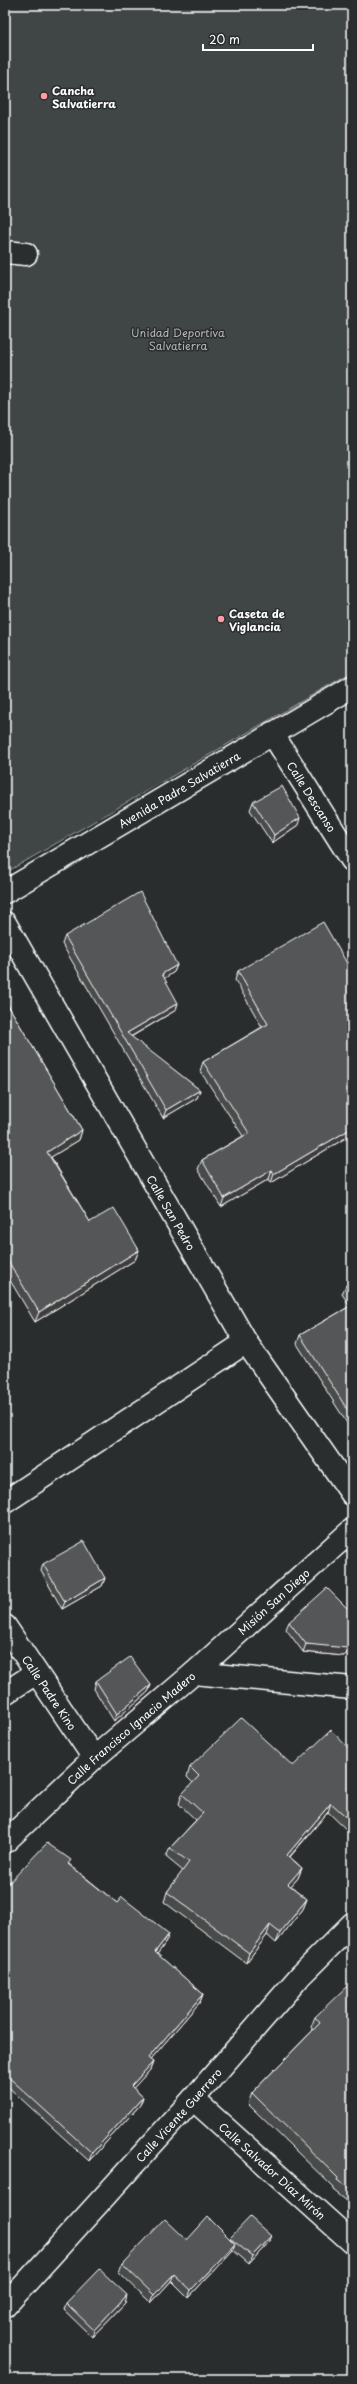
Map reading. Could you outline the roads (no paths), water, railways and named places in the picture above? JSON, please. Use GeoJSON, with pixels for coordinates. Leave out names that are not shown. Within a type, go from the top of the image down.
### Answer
{"type":"FeatureCollection","features":[{"type":"Feature","properties":{"kind":"street","name":"Avenida Padre Salvatierra"},"geometry":{"type":"LineString","coordinates":[[5,892],[352,687]]}},
{"type":"Feature","properties":{"kind":"street","name":"Calle Descanso"},"geometry":{"type":"LineString","coordinates":[[272,733],[352,860]]}},
{"type":"Feature","properties":{"kind":"street","name":"Calle San Pedro"},"geometry":{"type":"LineString","coordinates":[[5,923],[246,1342],[352,1494]]}},
{"type":"Feature","properties":{"kind":"street"},"geometry":{"type":"LineString","coordinates":[[5,1502],[246,1342]]}},
{"type":"Feature","properties":{"kind":"street","name":"Misión San Diego"},"geometry":{"type":"LineString","coordinates":[[194,1672],[352,1530]]}},
{"type":"Feature","properties":{"kind":"street","name":"Calle Padre Kino"},"geometry":{"type":"LineString","coordinates":[[5,1626],[94,1758]]}},
{"type":"Feature","properties":{"kind":"street","name":"Calle Francisco Ignacio Madero"},"geometry":{"type":"LineString","coordinates":[[5,1842],[94,1758],[194,1672],[352,1688]]}},
{"type":"Feature","properties":{"kind":"street"},"geometry":{"type":"LineString","coordinates":[[5,1693],[36,1673]]}},
{"type":"Feature","properties":{"kind":"street","name":"Calle Vicente Guerrero"},"geometry":{"type":"LineString","coordinates":[[5,2306],[193,2099],[301,1975],[352,1924]]}},
{"type":"Feature","properties":{"kind":"street","name":"Calle Salvador Díaz Mirón"},"geometry":{"type":"LineString","coordinates":[[193,2099],[352,2242]]}},
{"type":"Feature","properties":{"kind":"place","name":"Cancha Salvatierra"},"geometry":{"type":"Point","coordinates":[44,96]}},
{"type":"Feature","properties":{"kind":"place","name":"Caseta de Viglancia"},"geometry":{"type":"Point","coordinates":[221,619]}},
{"type":"Feature","properties":{"kind":"park label","name":"Unidad Deportiva Salvatierra"},"geometry":{"type":"Point","coordinates":[178,338]}}]}
